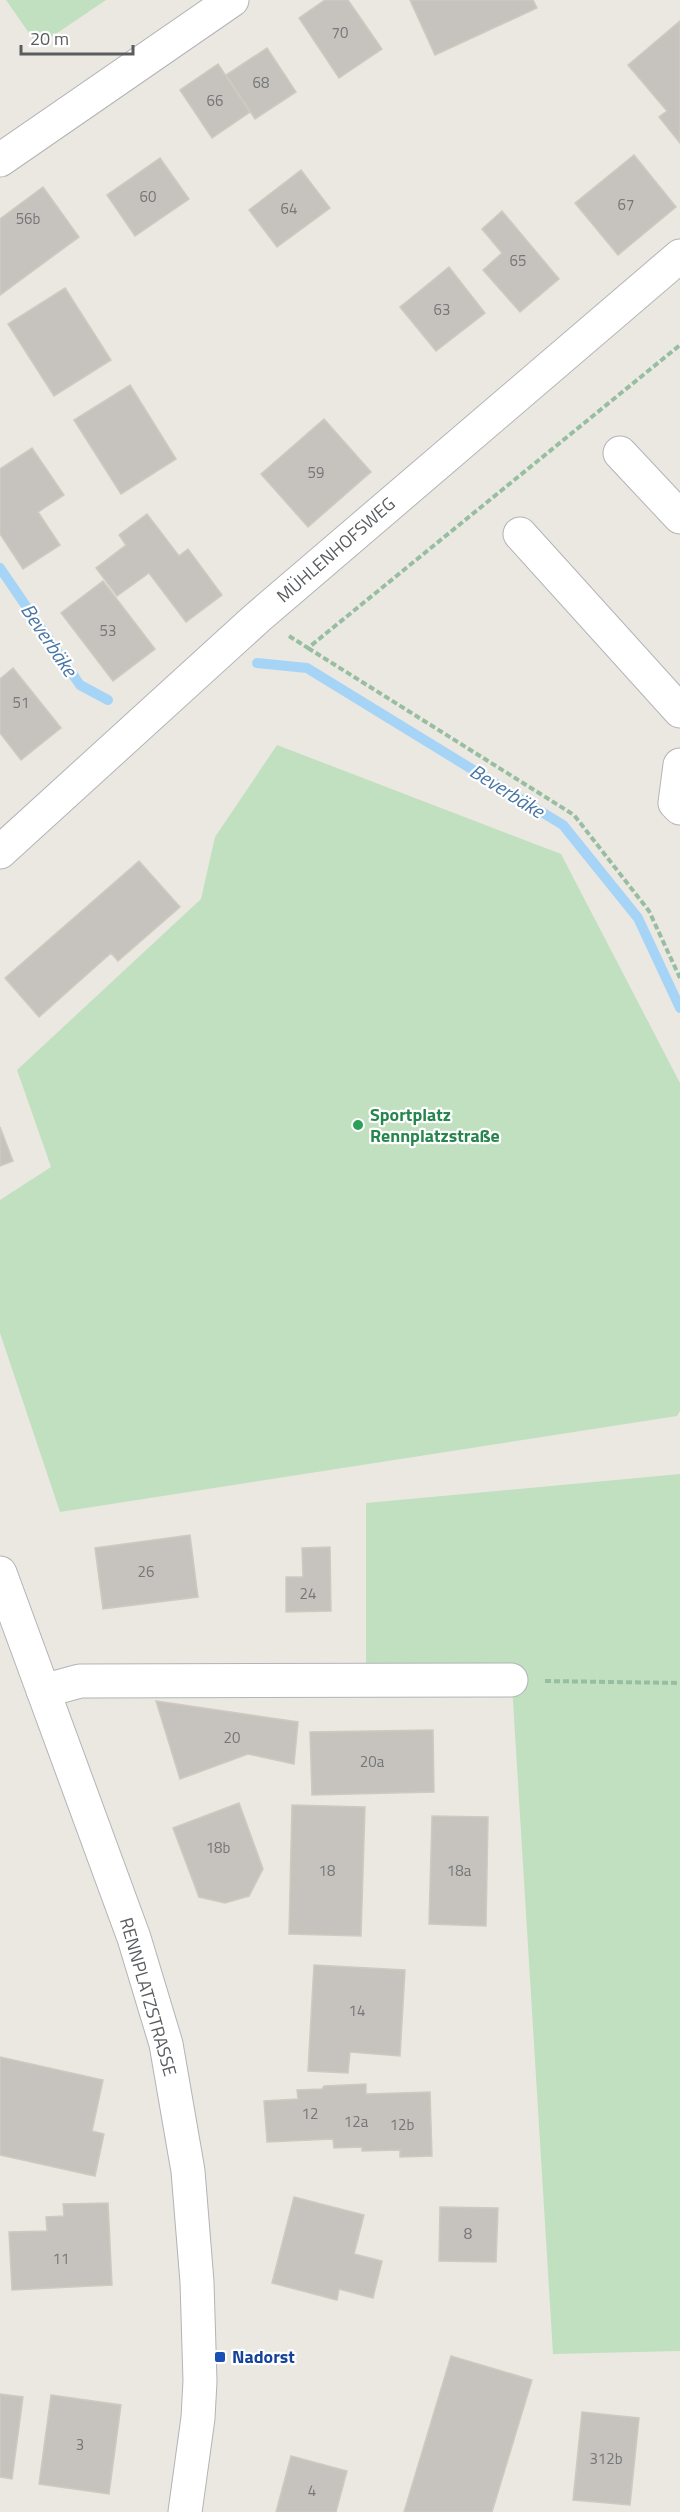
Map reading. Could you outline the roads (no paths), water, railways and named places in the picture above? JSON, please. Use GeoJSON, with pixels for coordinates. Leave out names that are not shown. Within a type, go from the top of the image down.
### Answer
{"type":"FeatureCollection","features":[{"type":"Feature","properties":{"kind":"street"},"geometry":{"type":"LineString","coordinates":[[0,160],[232,0]]}},
{"type":"Feature","properties":{"kind":"street","name":"MÜHLENHOFSWEG"},"geometry":{"type":"LineString","coordinates":[[0,852],[257,618],[680,256]]}},
{"type":"Feature","properties":{"kind":"street"},"geometry":{"type":"LineString","coordinates":[[620,453],[680,517]]}},
{"type":"Feature","properties":{"kind":"street"},"geometry":{"type":"LineString","coordinates":[[520,534],[680,711]]}},
{"type":"Feature","properties":{"kind":"street"},"geometry":{"type":"LineString","coordinates":[[680,765],[675,803],[680,808]]}},
{"type":"Feature","properties":{"kind":"street","name":"RENNPLATZSTRASSE"},"geometry":{"type":"LineString","coordinates":[[0,1573],[134,1938],[166,2044],[188,2171],[195,2248],[200,2381],[198,2418],[185,2512]]}},
{"type":"Feature","properties":{"kind":"street"},"geometry":{"type":"LineString","coordinates":[[43,1691],[80,1681],[511,1680]]}},
{"type":"Feature","properties":{"kind":"waterway","name":"Beverbäke"},"geometry":{"type":"LineString","coordinates":[[0,568],[80,685],[108,700]]}},
{"type":"Feature","properties":{"kind":"waterway","name":"Beverbäke"},"geometry":{"type":"LineString","coordinates":[[257,663],[307,668],[563,825],[638,918],[680,1008]]}},
{"type":"Feature","properties":{"kind":"place","name":"Sportplatz Rennplatzstraße"},"geometry":{"type":"Point","coordinates":[358,1125]}},
{"type":"Feature","properties":{"kind":"place","name":"Nadorst"},"geometry":{"type":"Point","coordinates":[220,2357]}}]}
